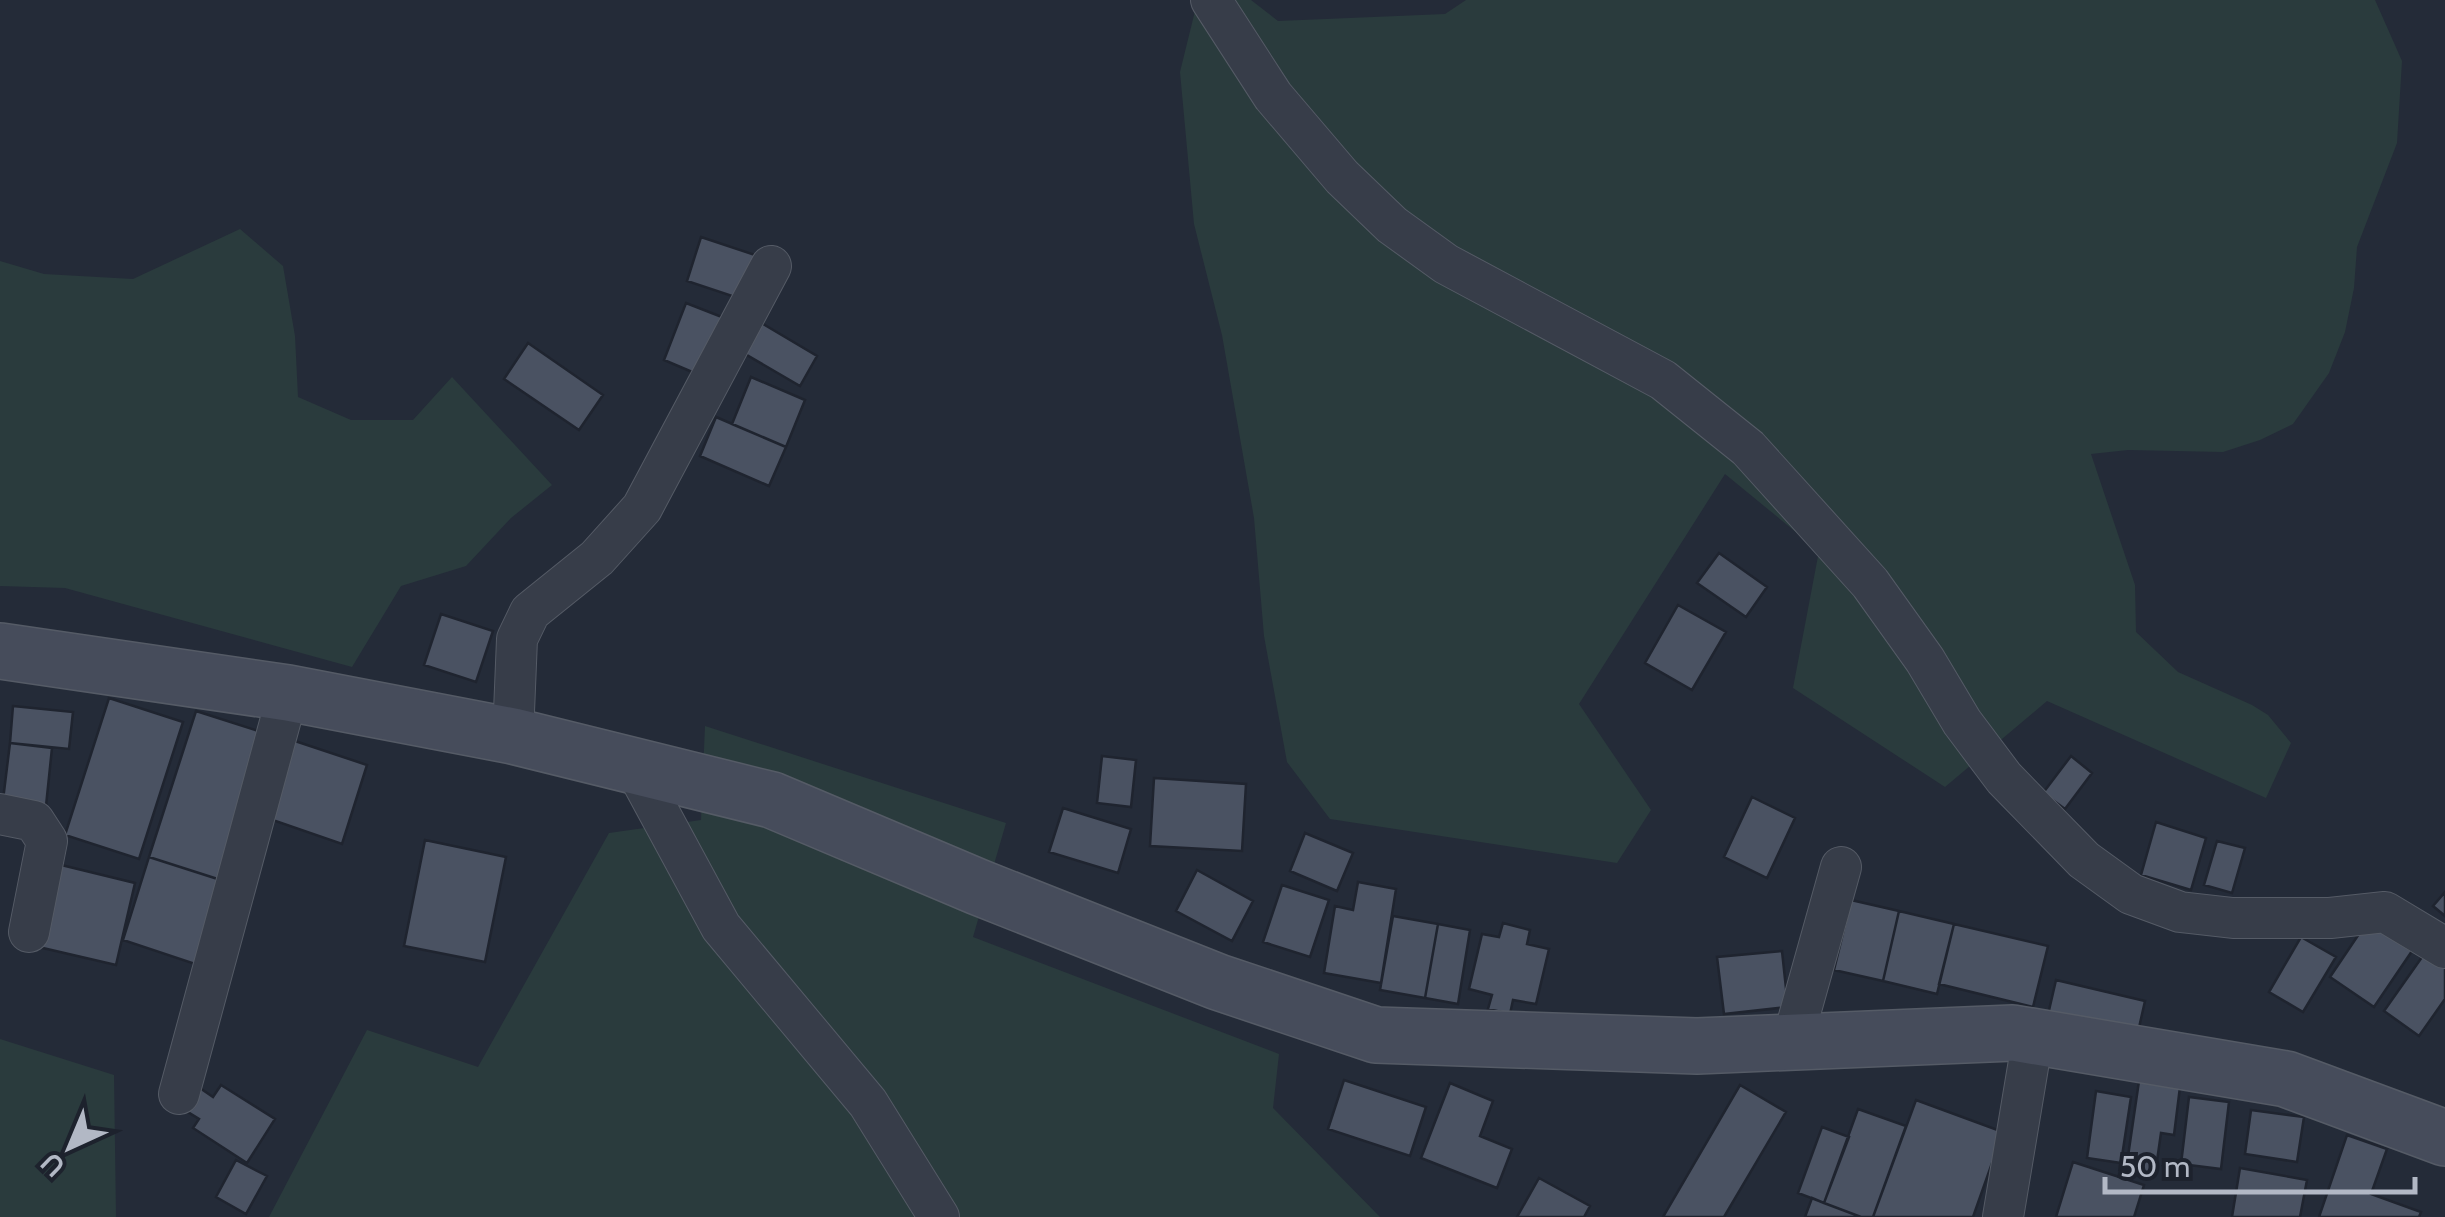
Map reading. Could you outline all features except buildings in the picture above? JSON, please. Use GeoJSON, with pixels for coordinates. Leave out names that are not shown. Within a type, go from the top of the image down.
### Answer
{"type":"FeatureCollection","features":[{"type":"Feature","properties":{"kind":"street"},"geometry":{"type":"LineString","coordinates":[[1211,0],[1273,96],[1342,177],[1392,225],[1446,264],[1663,380],[1748,448],[1870,583],[2004,778],[2084,860],[2131,894],[2180,912],[2232,918],[2330,918],[2385,912],[2445,948]]}},
{"type":"Feature","properties":{"kind":"street"},"geometry":{"type":"LineString","coordinates":[[513,736],[517,639],[530,612],[597,558],[642,508],[771,266]]}},
{"type":"Feature","properties":{"kind":"street"},"geometry":{"type":"LineString","coordinates":[[0,650],[288,693],[513,736],[772,800],[1218,982],[1376,1035],[1697,1046],[2014,1033],[2286,1079],[2442,1133]]}},
{"type":"Feature","properties":{"kind":"street"},"geometry":{"type":"LineString","coordinates":[[179,1094],[288,693]]}},
{"type":"Feature","properties":{"kind":"street"},"geometry":{"type":"LineString","coordinates":[[635,768],[721,927],[868,1103],[939,1217]]}},
{"type":"Feature","properties":{"kind":"street"},"geometry":{"type":"LineString","coordinates":[[0,814],[34,821],[46,841],[29,932]]}},
{"type":"Feature","properties":{"kind":"street"},"geometry":{"type":"LineString","coordinates":[[1792,1042],[1841,867]]}},
{"type":"Feature","properties":{"kind":"street"},"geometry":{"type":"LineString","coordinates":[[2003,1217],[2033,1036]]}},
{"type":"Feature","properties":{"kind":"shaded area"},"geometry":{"type":"Polygon","coordinates":[[[1231,0],[1251,0],[1278,21],[1445,14],[1466,0],[2375,0],[2402,61],[2397,143],[2357,247],[2345,332],[2329,373],[2293,424],[2260,440],[2223,452],[2128,450],[2091,454],[2135,585],[2136,632],[2178,672],[2268,715],[2291,743],[2266,798],[2047,701],[1945,787],[1793,688],[1819,551],[1725,474],[1579,704],[1651,810],[1617,863],[1330,819],[1287,762],[1264,636],[1254,518],[1222,335],[1194,224],[1180,72],[1195,11],[1231,0]]]}},
{"type":"Feature","properties":{"kind":"shaded area"},"geometry":{"type":"Polygon","coordinates":[[[240,229],[283,266],[295,336],[298,397],[351,420],[413,420],[452,377],[552,485],[511,518],[466,566],[401,586],[352,667],[65,588],[0,586],[0,261],[44,274],[133,279],[240,229]]]}},
{"type":"Feature","properties":{"kind":"shaded area"},"geometry":{"type":"Polygon","coordinates":[[[705,726],[1006,823],[973,937],[1279,1054],[1273,1108],[1380,1217],[269,1217],[367,1030],[478,1067],[609,833],[701,820],[705,726]]]}},
{"type":"Feature","properties":{"kind":"shaded area"},"geometry":{"type":"Polygon","coordinates":[[[0,1039],[114,1075],[116,1217],[0,1217],[0,1039]]]}}]}
